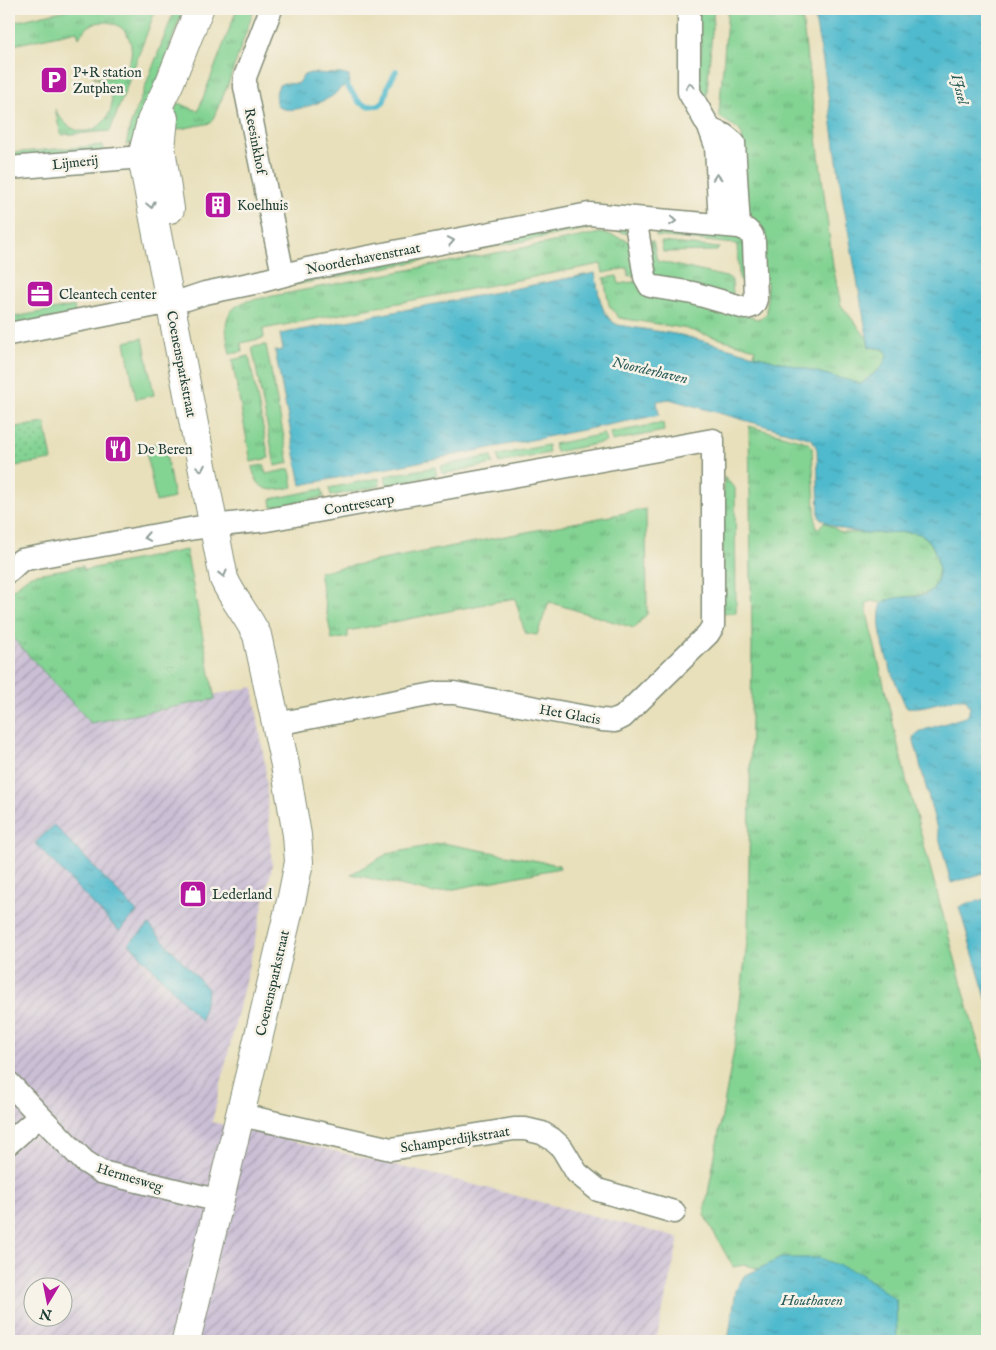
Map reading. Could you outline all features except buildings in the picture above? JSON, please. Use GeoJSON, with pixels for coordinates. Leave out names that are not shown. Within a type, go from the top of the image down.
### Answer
{"type":"FeatureCollection","features":[{"type":"Feature","properties":{"kind":"street"},"geometry":{"type":"LineString","coordinates":[[170,82],[199,9]]}},
{"type":"Feature","properties":{"kind":"street","name":"Reesinkhof"},"geometry":{"type":"LineString","coordinates":[[271,9],[245,77],[245,87],[283,276]]}},
{"type":"Feature","properties":{"kind":"street"},"geometry":{"type":"LineString","coordinates":[[635,218],[645,277],[650,286],[693,293],[745,308],[755,304],[754,242],[752,235],[747,230],[730,226],[716,146],[710,130],[689,92],[689,9]]}},
{"type":"Feature","properties":{"kind":"street","name":"Coenensparkstraat"},"geometry":{"type":"LineString","coordinates":[[170,82],[131,158],[179,300]]}},
{"type":"Feature","properties":{"kind":"street","name":"Coenensparkstraat"},"geometry":{"type":"LineString","coordinates":[[170,82],[161,148],[179,300],[213,526],[224,579],[234,600],[251,622],[257,634],[286,722],[285,765],[297,835],[299,862],[241,1115],[186,1341]]}},
{"type":"Feature","properties":{"kind":"street","name":"Coenensparkstraat"},"geometry":{"type":"LineString","coordinates":[[131,158],[165,185]]}},
{"type":"Feature","properties":{"kind":"street","name":"Lijmerij"},"geometry":{"type":"LineString","coordinates":[[9,168],[131,158]]}},
{"type":"Feature","properties":{"kind":"street","name":"Noorderhavenstraat"},"geometry":{"type":"LineString","coordinates":[[9,334],[179,300],[307,269],[589,214],[730,226]]}},
{"type":"Feature","properties":{"kind":"street","name":"Contrescarp"},"geometry":{"type":"LineString","coordinates":[[9,571],[21,560],[213,526],[285,517],[713,440]]}},
{"type":"Feature","properties":{"kind":"street","name":"Het Glacis"},"geometry":{"type":"LineString","coordinates":[[286,722],[426,695],[454,693],[602,720],[615,721],[623,717],[708,634],[713,626],[713,440]]}},
{"type":"Feature","properties":{"kind":"street","name":"Hermesweg"},"geometry":{"type":"LineString","coordinates":[[9,1083],[84,1161],[101,1172],[220,1201]]}},
{"type":"Feature","properties":{"kind":"street","name":"Schamperdijkstraat"},"geometry":{"type":"LineString","coordinates":[[241,1115],[390,1149],[514,1129],[525,1129],[542,1133],[552,1138],[562,1148],[578,1173],[598,1190],[674,1212]]}},
{"type":"Feature","properties":{"kind":"street"},"geometry":{"type":"LineString","coordinates":[[9,1144],[40,1116]]}},
{"type":"Feature","properties":{"kind":"shaded area"},"geometry":{"type":"Polygon","coordinates":[[[9,630],[95,718],[253,687],[265,765],[272,867],[212,1122],[440,1176],[679,1238],[656,1341],[9,1341],[9,630]]]}},
{"type":"Feature","properties":{"kind":"green space"},"geometry":{"type":"Polygon","coordinates":[[[71,9],[156,9],[110,131],[61,135],[55,109],[67,125],[80,131],[93,129],[103,122],[110,111],[112,98],[106,86],[93,76],[107,78],[118,74],[126,68],[130,59],[131,49],[129,39],[124,30],[115,24],[100,22],[89,26],[79,38],[77,31],[9,46],[9,23],[71,9]]]}},
{"type":"Feature","properties":{"kind":"green space"},"geometry":{"type":"Polygon","coordinates":[[[175,9],[183,9],[146,115],[135,141],[126,146],[130,126],[175,9]]]}},
{"type":"Feature","properties":{"kind":"green space"},"geometry":{"type":"Polygon","coordinates":[[[237,9],[254,9],[227,87],[211,123],[169,131],[172,116],[178,103],[198,111],[237,9]]]}},
{"type":"Feature","properties":{"kind":"green space"},"geometry":{"type":"Polygon","coordinates":[[[696,9],[714,9],[706,102],[702,104],[696,55],[701,54],[701,42],[696,41],[696,9]]]}},
{"type":"Feature","properties":{"kind":"green space"},"geometry":{"type":"Polygon","coordinates":[[[728,9],[801,9],[833,266],[841,305],[867,338],[869,347],[884,349],[887,353],[881,368],[861,384],[754,355],[755,349],[683,328],[619,318],[609,305],[604,278],[617,276],[619,284],[639,281],[689,299],[757,319],[762,318],[767,313],[767,282],[764,281],[762,228],[759,223],[747,215],[742,134],[738,129],[720,117],[719,113],[728,9]]]}},
{"type":"Feature","properties":{"kind":"green space"},"geometry":{"type":"Polygon","coordinates":[[[103,145],[103,151],[9,159],[9,153],[103,145]]]}},
{"type":"Feature","properties":{"kind":"green space"},"geometry":{"type":"Polygon","coordinates":[[[593,220],[626,223],[627,234],[608,227],[597,227],[294,285],[294,283],[593,220]]]}},
{"type":"Feature","properties":{"kind":"green space"},"geometry":{"type":"Polygon","coordinates":[[[657,229],[737,236],[744,241],[745,282],[742,282],[739,278],[737,245],[656,236],[657,229]]]}},
{"type":"Feature","properties":{"kind":"green space"},"geometry":{"type":"Polygon","coordinates":[[[600,233],[629,241],[640,274],[629,276],[627,268],[603,273],[601,264],[263,329],[264,338],[241,343],[242,352],[230,354],[226,330],[228,316],[238,305],[247,301],[600,233]]]}},
{"type":"Feature","properties":{"kind":"green space"},"geometry":{"type":"Polygon","coordinates":[[[650,241],[653,241],[657,261],[730,278],[733,295],[654,281],[650,241]]]}},
{"type":"Feature","properties":{"kind":"green space"},"geometry":{"type":"Polygon","coordinates":[[[661,242],[719,248],[717,251],[663,252],[661,242]]]}},
{"type":"Feature","properties":{"kind":"green space"},"geometry":{"type":"Polygon","coordinates":[[[74,306],[75,314],[9,327],[9,318],[74,306]]]}},
{"type":"Feature","properties":{"kind":"green space"},"geometry":{"type":"Polygon","coordinates":[[[143,338],[154,395],[136,399],[125,342],[143,338]]]}},
{"type":"Feature","properties":{"kind":"green space"},"geometry":{"type":"Polygon","coordinates":[[[266,345],[289,463],[275,466],[252,347],[266,345]]]}},
{"type":"Feature","properties":{"kind":"green space"},"geometry":{"type":"Polygon","coordinates":[[[249,356],[269,458],[251,462],[232,360],[249,356]]]}},
{"type":"Feature","properties":{"kind":"green space"},"geometry":{"type":"Polygon","coordinates":[[[45,423],[52,460],[9,467],[9,428],[45,423]]]}},
{"type":"Feature","properties":{"kind":"green space"},"geometry":{"type":"Polygon","coordinates":[[[663,423],[664,431],[612,441],[610,433],[663,423]]]}},
{"type":"Feature","properties":{"kind":"green space"},"geometry":{"type":"Polygon","coordinates":[[[749,426],[807,442],[812,447],[816,528],[819,528],[824,522],[842,533],[909,531],[921,534],[930,542],[936,554],[939,568],[936,583],[932,590],[921,595],[886,600],[882,603],[871,601],[866,604],[906,779],[987,1072],[987,1341],[897,1341],[896,1300],[781,1258],[760,1269],[744,1265],[733,1267],[704,1215],[735,1044],[748,934],[752,645],[749,426]]]}},
{"type":"Feature","properties":{"kind":"green space"},"geometry":{"type":"Polygon","coordinates":[[[604,434],[606,442],[556,452],[554,444],[604,434]]]}},
{"type":"Feature","properties":{"kind":"green space"},"geometry":{"type":"Polygon","coordinates":[[[164,442],[174,498],[156,502],[145,446],[164,442]]]}},
{"type":"Feature","properties":{"kind":"green space"},"geometry":{"type":"Polygon","coordinates":[[[548,445],[549,453],[499,463],[498,455],[548,445]]]}},
{"type":"Feature","properties":{"kind":"green space"},"geometry":{"type":"Polygon","coordinates":[[[491,456],[493,464],[443,474],[441,466],[491,456]]]}},
{"type":"Feature","properties":{"kind":"green space"},"geometry":{"type":"Polygon","coordinates":[[[264,465],[266,474],[290,469],[293,487],[272,490],[262,486],[258,482],[252,467],[264,465]]]}},
{"type":"Feature","properties":{"kind":"green space"},"geometry":{"type":"Polygon","coordinates":[[[435,467],[437,475],[387,485],[385,476],[435,467]]]}},
{"type":"Feature","properties":{"kind":"green space"},"geometry":{"type":"Polygon","coordinates":[[[724,477],[735,488],[736,613],[721,613],[724,477]]]}},
{"type":"Feature","properties":{"kind":"green space"},"geometry":{"type":"Polygon","coordinates":[[[379,478],[380,486],[331,496],[329,488],[379,478]]]}},
{"type":"Feature","properties":{"kind":"green space"},"geometry":{"type":"Polygon","coordinates":[[[322,489],[324,497],[272,507],[271,499],[322,489]]]}},
{"type":"Feature","properties":{"kind":"green space"},"geometry":{"type":"Polygon","coordinates":[[[646,509],[647,614],[634,628],[549,602],[537,635],[525,633],[515,598],[348,631],[348,637],[332,640],[319,572],[646,509]]]}},
{"type":"Feature","properties":{"kind":"green space"},"geometry":{"type":"Polygon","coordinates":[[[186,550],[215,699],[91,723],[9,634],[9,592],[31,575],[83,566],[84,570],[186,550]]]}},
{"type":"Feature","properties":{"kind":"green space"},"geometry":{"type":"Polygon","coordinates":[[[443,843],[559,865],[560,868],[434,893],[351,874],[387,854],[443,843]]]}},
{"type":"Feature","properties":{"kind":"water"},"geometry":{"type":"Polygon","coordinates":[[[813,9],[987,9],[987,872],[951,883],[913,737],[924,730],[968,716],[970,707],[966,699],[958,699],[921,707],[906,707],[886,656],[880,627],[882,603],[895,598],[921,596],[932,590],[937,581],[939,571],[935,551],[925,537],[918,534],[910,532],[856,532],[839,528],[819,517],[817,449],[812,439],[669,399],[657,401],[659,415],[301,485],[275,351],[283,350],[280,334],[595,273],[603,309],[607,316],[618,325],[681,335],[861,384],[881,367],[887,353],[884,349],[869,347],[842,196],[824,67],[813,9]]]}},
{"type":"Feature","properties":{"kind":"water"},"geometry":{"type":"Polygon","coordinates":[[[310,73],[342,74],[349,76],[349,81],[346,86],[331,97],[312,105],[292,110],[283,109],[277,105],[276,97],[279,85],[284,83],[298,84],[304,75],[310,73]]]}},
{"type":"Feature","properties":{"kind":"water"},"geometry":{"type":"Polygon","coordinates":[[[54,825],[137,912],[119,931],[35,843],[54,825]]]}},
{"type":"Feature","properties":{"kind":"water"},"geometry":{"type":"Polygon","coordinates":[[[987,898],[987,1001],[959,907],[987,898]]]}},
{"type":"Feature","properties":{"kind":"water"},"geometry":{"type":"Polygon","coordinates":[[[149,925],[208,989],[201,1021],[129,943],[149,925]]]}},
{"type":"Feature","properties":{"kind":"water","name":"Houthaven"},"geometry":{"type":"Polygon","coordinates":[[[781,1258],[819,1258],[861,1274],[896,1300],[897,1341],[728,1341],[736,1290],[744,1276],[781,1258]]]}},
{"type":"Feature","properties":{"kind":"waterway"},"geometry":{"type":"LineString","coordinates":[[347,86],[360,103],[367,106],[379,105],[384,101],[388,86],[396,71]]}},
{"type":"Feature","properties":{"kind":"place","name":"P+R station Zutphen"},"geometry":{"type":"Point","coordinates":[54,80]}},
{"type":"Feature","properties":{"kind":"place","name":"Koelhuis"},"geometry":{"type":"Point","coordinates":[218,205]}},
{"type":"Feature","properties":{"kind":"place","name":"Cleantech center"},"geometry":{"type":"Point","coordinates":[40,294]}},
{"type":"Feature","properties":{"kind":"place","name":"De Beren"},"geometry":{"type":"Point","coordinates":[118,449]}},
{"type":"Feature","properties":{"kind":"place","name":"Lederland"},"geometry":{"type":"Point","coordinates":[193,894]}},
{"type":"Feature","properties":{"kind":"water label","name":"IJssel"},"geometry":{"type":"Point","coordinates":[960,89]}},
{"type":"Feature","properties":{"kind":"water label","name":"Noorderhaven"},"geometry":{"type":"Point","coordinates":[650,370]}}]}
